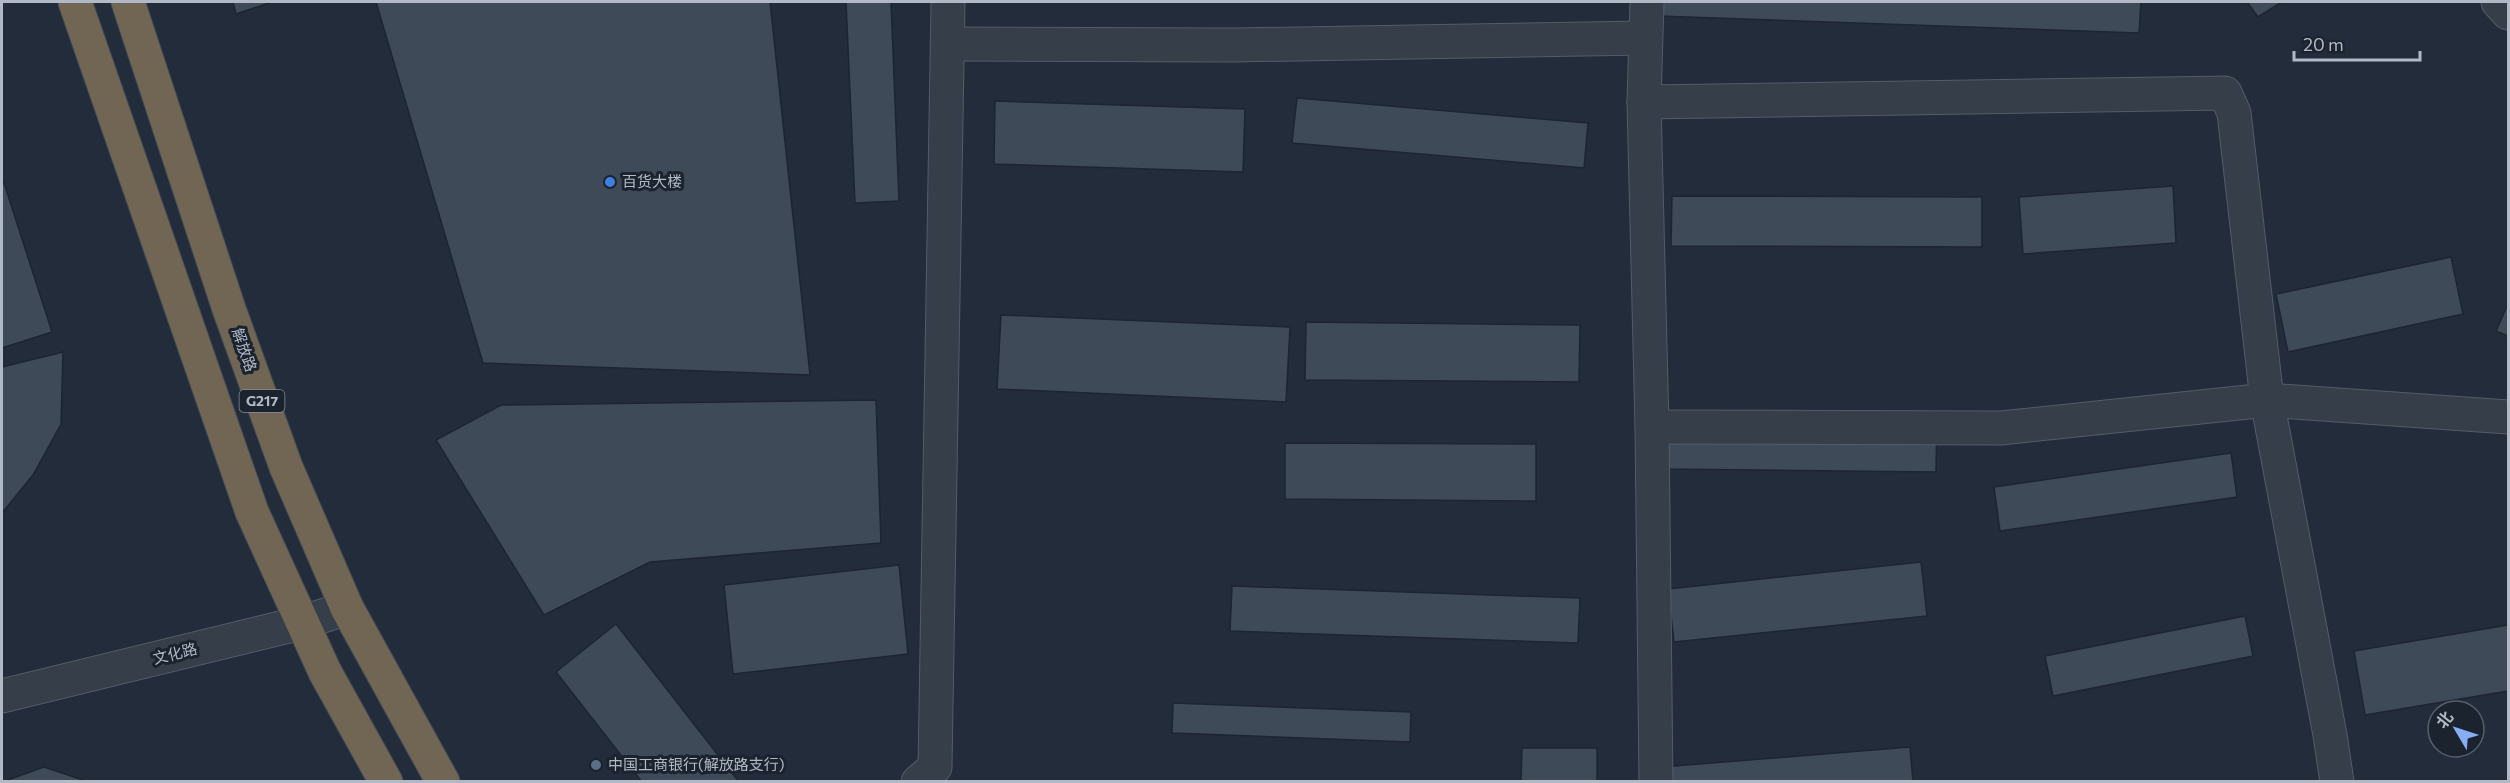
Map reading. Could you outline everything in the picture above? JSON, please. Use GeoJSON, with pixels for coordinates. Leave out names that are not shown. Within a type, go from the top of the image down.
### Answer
{"type":"FeatureCollection","features":[{"type":"Feature","properties":{"kind":"highway","name":"G217"},"geometry":{"type":"LineString","coordinates":[[75,2],[252,512],[325,672],[386,782]]}},
{"type":"Feature","properties":{"kind":"highway","name":"解放路"},"geometry":{"type":"LineString","coordinates":[[129,2],[230,309],[286,467],[347,608],[443,782]]}},
{"type":"Feature","properties":{"kind":"street"},"geometry":{"type":"LineString","coordinates":[[918,782],[935,767],[948,2]]}},
{"type":"Feature","properties":{"kind":"street"},"geometry":{"type":"LineString","coordinates":[[1647,2],[1644,102],[1652,427],[1656,782]]}},
{"type":"Feature","properties":{"kind":"street"},"geometry":{"type":"LineString","coordinates":[[2498,2],[2508,13]]}},
{"type":"Feature","properties":{"kind":"street"},"geometry":{"type":"LineString","coordinates":[[948,44],[1234,45],[1646,38]]}},
{"type":"Feature","properties":{"kind":"street"},"geometry":{"type":"LineString","coordinates":[[1644,102],[2225,93],[2234,113],[2267,400],[2337,782]]}},
{"type":"Feature","properties":{"kind":"street"},"geometry":{"type":"LineString","coordinates":[[1652,427],[2001,428],[2267,400],[2508,417]]}},
{"type":"Feature","properties":{"kind":"street","name":"文化路"},"geometry":{"type":"LineString","coordinates":[[2,696],[301,623],[347,608]]}},
{"type":"Feature","properties":{"kind":"building"},"geometry":{"type":"Polygon","coordinates":[[[233,2],[272,2],[236,14],[233,2]]]}},
{"type":"Feature","properties":{"kind":"building","name":"百货大楼"},"geometry":{"type":"Polygon","coordinates":[[[376,2],[770,2],[810,375],[483,363],[376,2]]]}},
{"type":"Feature","properties":{"kind":"building"},"geometry":{"type":"Polygon","coordinates":[[[846,2],[891,2],[899,201],[855,203],[846,2]]]}},
{"type":"Feature","properties":{"kind":"building"},"geometry":{"type":"Polygon","coordinates":[[[1660,2],[2141,2],[2139,33],[1659,16],[1660,2]]]}},
{"type":"Feature","properties":{"kind":"building"},"geometry":{"type":"Polygon","coordinates":[[[2247,2],[2282,2],[2258,17],[2247,2]]]}},
{"type":"Feature","properties":{"kind":"building"},"geometry":{"type":"Polygon","coordinates":[[[1297,98],[1588,123],[1584,168],[1292,143],[1297,98]]]}},
{"type":"Feature","properties":{"kind":"building"},"geometry":{"type":"Polygon","coordinates":[[[995,101],[1245,109],[1243,172],[994,164],[995,101]]]}},
{"type":"Feature","properties":{"kind":"building"},"geometry":{"type":"Polygon","coordinates":[[[4,183],[52,332],[2,348],[2,184],[4,183]]]}},
{"type":"Feature","properties":{"kind":"building"},"geometry":{"type":"Polygon","coordinates":[[[2173,186],[2176,243],[2023,254],[2019,197],[2173,186]]]}},
{"type":"Feature","properties":{"kind":"building"},"geometry":{"type":"Polygon","coordinates":[[[1672,196],[1982,197],[1982,247],[1671,246],[1672,196]]]}},
{"type":"Feature","properties":{"kind":"building"},"geometry":{"type":"Polygon","coordinates":[[[2451,257],[2463,314],[2288,352],[2276,294],[2451,257]]]}},
{"type":"Feature","properties":{"kind":"building"},"geometry":{"type":"Polygon","coordinates":[[[2508,304],[2508,336],[2496,331],[2508,304]]]}},
{"type":"Feature","properties":{"kind":"building"},"geometry":{"type":"Polygon","coordinates":[[[1001,315],[1290,327],[1286,402],[997,389],[1001,315]]]}},
{"type":"Feature","properties":{"kind":"building"},"geometry":{"type":"Polygon","coordinates":[[[1306,322],[1580,325],[1579,382],[1305,380],[1306,322]]]}},
{"type":"Feature","properties":{"kind":"building"},"geometry":{"type":"Polygon","coordinates":[[[63,352],[61,424],[33,475],[2,513],[2,367],[63,352]]]}},
{"type":"Feature","properties":{"kind":"building"},"geometry":{"type":"Polygon","coordinates":[[[876,400],[881,543],[650,562],[544,615],[436,440],[501,405],[876,400]]]}},
{"type":"Feature","properties":{"kind":"building"},"geometry":{"type":"Polygon","coordinates":[[[1667,410],[1937,413],[1936,472],[1666,469],[1667,410]]]}},
{"type":"Feature","properties":{"kind":"building"},"geometry":{"type":"Polygon","coordinates":[[[1285,443],[1536,444],[1536,501],[1285,499],[1285,443]]]}},
{"type":"Feature","properties":{"kind":"building"},"geometry":{"type":"Polygon","coordinates":[[[2231,453],[2237,497],[2000,531],[1994,487],[2231,453]]]}},
{"type":"Feature","properties":{"kind":"building"},"geometry":{"type":"Polygon","coordinates":[[[1921,562],[1927,616],[1674,642],[1668,589],[1921,562]]]}},
{"type":"Feature","properties":{"kind":"building"},"geometry":{"type":"Polygon","coordinates":[[[899,565],[908,654],[733,674],[724,585],[899,565]]]}},
{"type":"Feature","properties":{"kind":"building"},"geometry":{"type":"Polygon","coordinates":[[[1232,586],[1580,598],[1578,643],[1230,631],[1232,586]]]}},
{"type":"Feature","properties":{"kind":"building"},"geometry":{"type":"Polygon","coordinates":[[[2245,616],[2253,656],[2053,696],[2045,656],[2245,616]]]}},
{"type":"Feature","properties":{"kind":"building"},"geometry":{"type":"Polygon","coordinates":[[[616,624],[739,782],[642,782],[556,672],[616,624]]]}},
{"type":"Feature","properties":{"kind":"building"},"geometry":{"type":"Polygon","coordinates":[[[2508,625],[2508,691],[2460,699],[2426,699],[2426,705],[2365,715],[2354,651],[2508,625]]]}},
{"type":"Feature","properties":{"kind":"building"},"geometry":{"type":"Polygon","coordinates":[[[1173,703],[1411,712],[1410,742],[1172,733],[1173,703]]]}},
{"type":"Feature","properties":{"kind":"building"},"geometry":{"type":"Polygon","coordinates":[[[1910,747],[1913,782],[1663,782],[1662,767],[1910,747]]]}},
{"type":"Feature","properties":{"kind":"building"},"geometry":{"type":"Polygon","coordinates":[[[1522,748],[1597,748],[1597,782],[1521,782],[1522,748]]]}},
{"type":"Feature","properties":{"kind":"building"},"geometry":{"type":"Polygon","coordinates":[[[44,767],[89,782],[2,782],[44,767]]]}},
{"type":"Feature","properties":{"kind":"place","name":"百货大楼"},"geometry":{"type":"Point","coordinates":[610,182]}},
{"type":"Feature","properties":{"kind":"place","name":"中国工商银行(解放路支行)"},"geometry":{"type":"Point","coordinates":[596,765]}}]}
